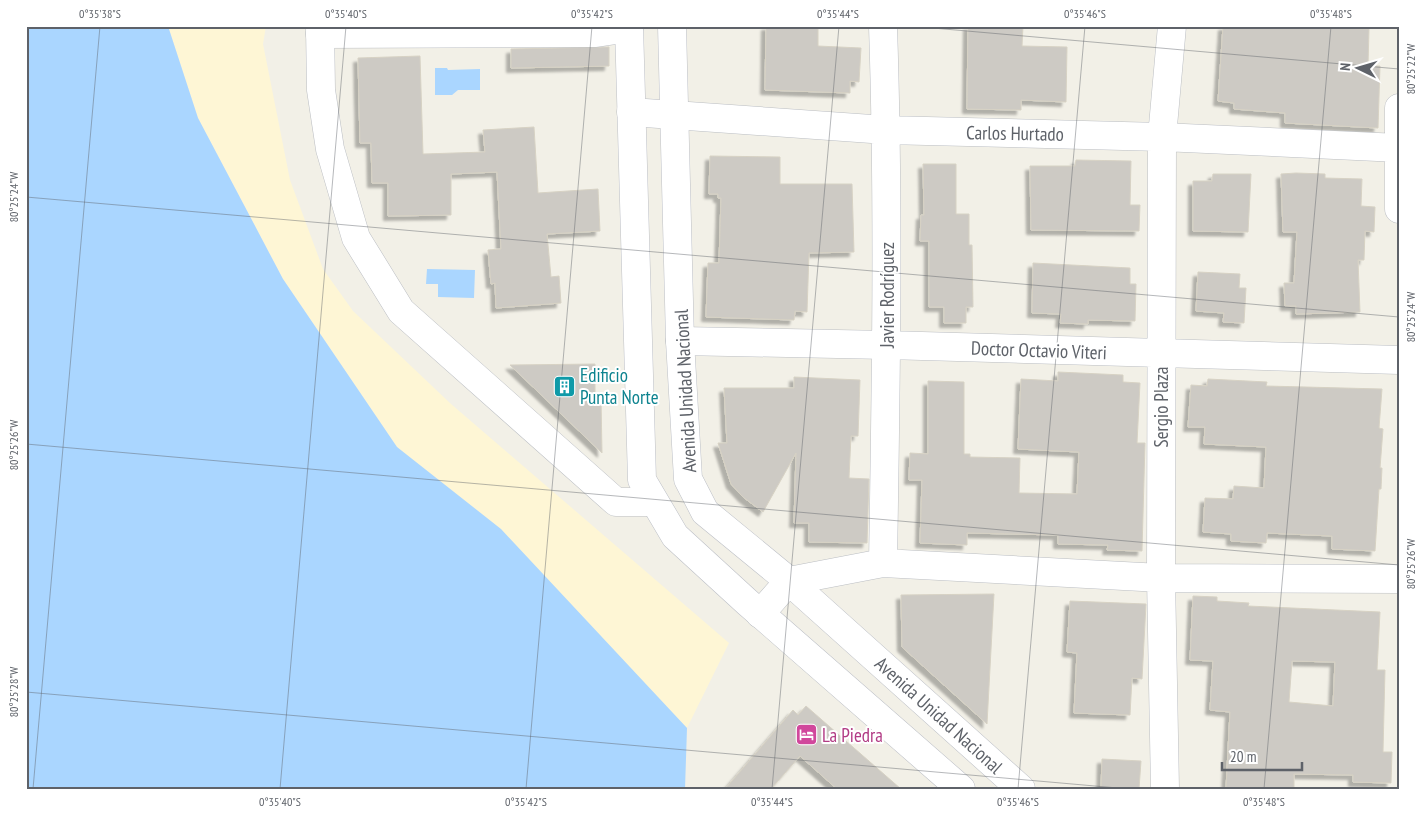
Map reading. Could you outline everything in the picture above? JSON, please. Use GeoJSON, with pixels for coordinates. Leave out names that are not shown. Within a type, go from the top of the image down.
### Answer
{"type":"FeatureCollection","features":[{"type":"Feature","properties":{"kind":"street","name":"Avenida Unidad Nacional"},"geometry":{"type":"LineString","coordinates":[[672,26],[680,341],[688,479],[705,512],[789,581],[1021,789]]}},
{"type":"Feature","properties":{"kind":"street","name":"Javier Rodríguez"},"geometry":{"type":"LineString","coordinates":[[883,26],[886,130],[887,345],[883,563]]}},
{"type":"Feature","properties":{"kind":"street","name":"Sergio Plaza"},"geometry":{"type":"LineString","coordinates":[[1165,789],[1161,578],[1162,137],[1172,26]]}},
{"type":"Feature","properties":{"kind":"street"},"geometry":{"type":"LineString","coordinates":[[654,502],[616,502],[401,310],[356,238],[330,149],[320,90],[320,30],[596,33],[629,27],[642,480],[675,536],[760,614],[961,789]]}},
{"type":"Feature","properties":{"kind":"street"},"geometry":{"type":"LineString","coordinates":[[1399,108],[1399,209]]}},
{"type":"Feature","properties":{"kind":"street","name":"Carlos Hurtado"},"geometry":{"type":"LineString","coordinates":[[631,112],[886,130],[1162,137],[1398,148]]}},
{"type":"Feature","properties":{"kind":"street","name":"Doctor Octavio Viteri"},"geometry":{"type":"LineString","coordinates":[[680,341],[1399,360]]}},
{"type":"Feature","properties":{"kind":"street"},"geometry":{"type":"LineString","coordinates":[[760,614],[789,581],[883,563],[1161,578],[1399,579]]}},
{"type":"Feature","properties":{"kind":"sand"},"geometry":{"type":"Polygon","coordinates":[[[168,26],[266,26],[263,44],[290,180],[323,269],[353,311],[451,404],[729,643],[687,728],[397,447],[283,279],[198,118],[168,26]]]}},
{"type":"Feature","properties":{"kind":"water"},"geometry":{"type":"Polygon","coordinates":[[[26,26],[168,26],[198,118],[283,279],[397,447],[501,529],[687,728],[685,789],[26,789],[26,26]]]}},
{"type":"Feature","properties":{"kind":"water"},"geometry":{"type":"Polygon","coordinates":[[[435,68],[447,68],[448,70],[480,69],[480,90],[458,90],[452,95],[435,95],[435,68]]]}},
{"type":"Feature","properties":{"kind":"water"},"geometry":{"type":"Polygon","coordinates":[[[427,269],[475,270],[474,298],[438,297],[438,284],[426,284],[427,269]]]}},
{"type":"Feature","properties":{"kind":"building"},"geometry":{"type":"Polygon","coordinates":[[[766,26],[818,26],[818,46],[861,48],[859,82],[850,81],[850,93],[765,90],[766,26]]]}},
{"type":"Feature","properties":{"kind":"building"},"geometry":{"type":"Polygon","coordinates":[[[968,26],[1023,26],[1022,46],[1067,47],[1066,102],[1021,100],[1021,110],[967,109],[968,26]]]}},
{"type":"Feature","properties":{"kind":"building"},"geometry":{"type":"Polygon","coordinates":[[[1223,26],[1369,29],[1368,66],[1380,66],[1378,128],[1285,123],[1285,113],[1234,109],[1234,103],[1218,101],[1223,26]]]}},
{"type":"Feature","properties":{"kind":"building"},"geometry":{"type":"Polygon","coordinates":[[[609,47],[609,66],[511,68],[511,49],[609,47]]]}},
{"type":"Feature","properties":{"kind":"building"},"geometry":{"type":"Polygon","coordinates":[[[420,56],[423,154],[485,152],[483,130],[534,127],[538,193],[598,189],[600,231],[547,234],[551,277],[559,276],[561,303],[496,308],[495,283],[491,284],[488,250],[501,249],[497,172],[451,174],[451,215],[388,216],[388,183],[372,183],[371,143],[360,143],[358,58],[420,56]]]}},
{"type":"Feature","properties":{"kind":"building"},"geometry":{"type":"Polygon","coordinates":[[[710,156],[780,157],[780,184],[852,184],[854,252],[809,253],[807,312],[795,311],[794,320],[706,317],[708,263],[719,263],[721,198],[718,198],[718,194],[709,194],[710,156]]]}},
{"type":"Feature","properties":{"kind":"building"},"geometry":{"type":"Polygon","coordinates":[[[1076,160],[1131,161],[1130,205],[1140,205],[1139,231],[1031,230],[1030,166],[1075,166],[1076,160]]]}},
{"type":"Feature","properties":{"kind":"building"},"geometry":{"type":"Polygon","coordinates":[[[923,164],[956,164],[956,214],[969,214],[969,245],[972,245],[973,307],[966,307],[966,323],[944,323],[944,307],[929,307],[929,241],[920,241],[921,215],[924,215],[923,164]]]}},
{"type":"Feature","properties":{"kind":"building"},"geometry":{"type":"Polygon","coordinates":[[[1213,174],[1251,174],[1248,232],[1193,231],[1193,181],[1212,181],[1213,174]]]}},
{"type":"Feature","properties":{"kind":"building"},"geometry":{"type":"Polygon","coordinates":[[[1281,174],[1325,174],[1325,178],[1362,179],[1361,206],[1375,207],[1374,232],[1365,231],[1364,260],[1358,260],[1360,312],[1296,314],[1296,306],[1285,306],[1284,283],[1294,283],[1297,232],[1283,232],[1281,174]]]}},
{"type":"Feature","properties":{"kind":"building"},"geometry":{"type":"Polygon","coordinates":[[[1033,263],[1130,268],[1130,284],[1136,284],[1135,321],[1088,320],[1088,324],[1060,323],[1061,314],[1032,313],[1033,263]]]}},
{"type":"Feature","properties":{"kind":"building"},"geometry":{"type":"Polygon","coordinates":[[[1198,272],[1240,274],[1239,288],[1246,288],[1244,323],[1223,322],[1224,313],[1196,311],[1198,272]]]}},
{"type":"Feature","properties":{"kind":"building","name":"Edificio Punta Norte"},"geometry":{"type":"Polygon","coordinates":[[[595,364],[595,398],[601,398],[602,453],[510,365],[595,364]]]}},
{"type":"Feature","properties":{"kind":"building"},"geometry":{"type":"Polygon","coordinates":[[[1058,372],[1123,375],[1123,382],[1140,383],[1137,443],[1145,443],[1142,551],[1107,550],[1108,545],[1058,544],[1058,535],[967,533],[967,545],[920,543],[922,480],[909,480],[910,453],[928,454],[928,381],[964,382],[964,454],[970,454],[970,457],[1020,458],[1019,493],[1077,494],[1079,452],[1018,449],[1021,379],[1058,381],[1058,372]]]}},
{"type":"Feature","properties":{"kind":"building"},"geometry":{"type":"Polygon","coordinates":[[[794,377],[860,380],[858,436],[851,436],[849,478],[869,479],[867,543],[809,542],[809,523],[794,523],[796,453],[763,512],[743,497],[731,484],[718,443],[727,443],[724,388],[794,388],[794,377]]]}},
{"type":"Feature","properties":{"kind":"building"},"geometry":{"type":"Polygon","coordinates":[[[1208,379],[1267,382],[1266,386],[1382,389],[1379,428],[1383,429],[1380,468],[1382,468],[1375,551],[1332,549],[1332,536],[1267,533],[1266,543],[1231,541],[1231,534],[1203,532],[1205,498],[1233,499],[1234,486],[1264,488],[1266,447],[1204,444],[1205,427],[1188,427],[1191,385],[1207,386],[1208,379]]]}},
{"type":"Feature","properties":{"kind":"building"},"geometry":{"type":"Polygon","coordinates":[[[994,594],[987,724],[902,647],[901,595],[994,594]]]}},
{"type":"Feature","properties":{"kind":"building"},"geometry":{"type":"Polygon","coordinates":[[[1193,596],[1217,597],[1217,601],[1249,603],[1248,606],[1380,612],[1377,670],[1385,670],[1383,752],[1392,752],[1391,783],[1353,782],[1353,775],[1294,774],[1294,789],[1226,789],[1230,712],[1210,710],[1213,661],[1190,660],[1193,596]],[[1292,661],[1289,702],[1333,706],[1335,662],[1292,661]]]}},
{"type":"Feature","properties":{"kind":"building"},"geometry":{"type":"Polygon","coordinates":[[[1070,601],[1146,604],[1142,679],[1132,678],[1130,715],[1074,713],[1077,653],[1067,652],[1070,601]]]}},
{"type":"Feature","properties":{"kind":"building","name":"La Piedra"},"geometry":{"type":"Polygon","coordinates":[[[806,706],[901,789],[837,789],[800,756],[771,789],[725,789],[793,710],[798,715],[806,706]]]}},
{"type":"Feature","properties":{"kind":"building"},"geometry":{"type":"Polygon","coordinates":[[[1102,759],[1141,761],[1139,789],[1101,789],[1102,759]]]}},
{"type":"Feature","properties":{"kind":"place","name":"Edificio Punta Norte"},"geometry":{"type":"Point","coordinates":[564,386]}},
{"type":"Feature","properties":{"kind":"place","name":"La Piedra"},"geometry":{"type":"Point","coordinates":[806,735]}}]}
